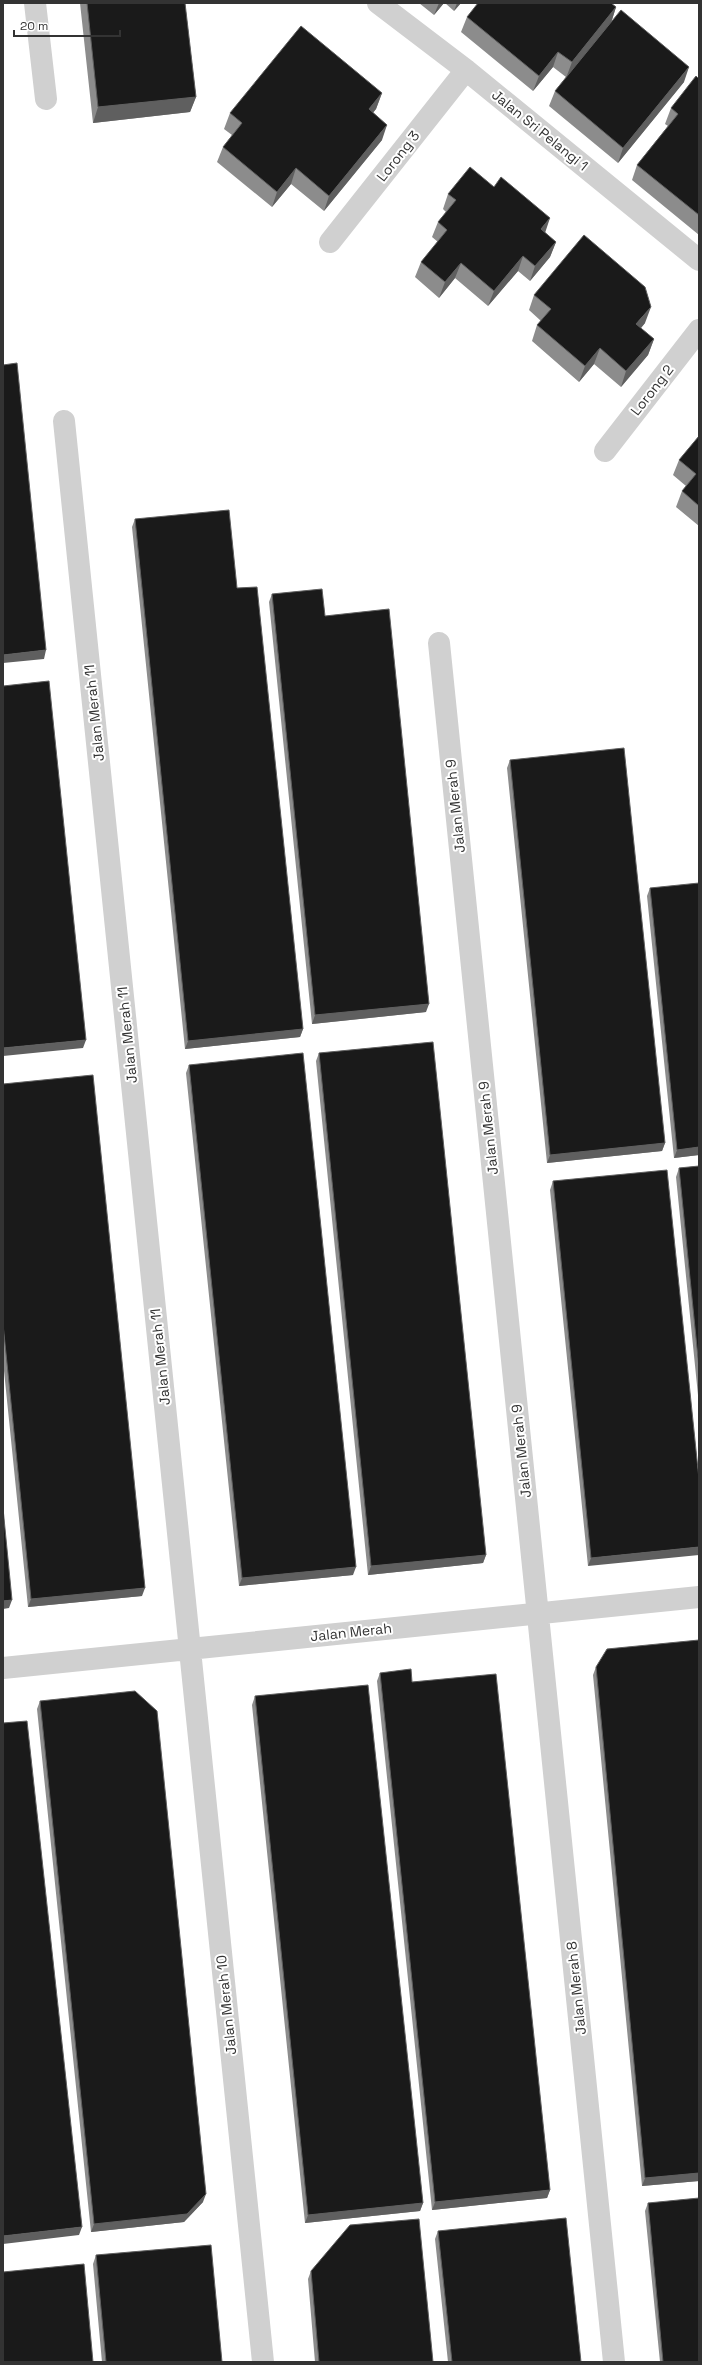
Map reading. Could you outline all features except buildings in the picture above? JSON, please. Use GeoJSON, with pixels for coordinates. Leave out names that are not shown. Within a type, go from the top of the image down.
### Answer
{"type":"FeatureCollection","features":[{"type":"Feature","properties":{"kind":"street"},"geometry":{"type":"LineString","coordinates":[[35,3],[46,99]]}},
{"type":"Feature","properties":{"kind":"street","name":"Jalan Sri Pelangi 1"},"geometry":{"type":"LineString","coordinates":[[378,3],[466,70],[699,260]]}},
{"type":"Feature","properties":{"kind":"street","name":"Lorong 3"},"geometry":{"type":"LineString","coordinates":[[330,242],[466,70]]}},
{"type":"Feature","properties":{"kind":"street","name":"Lorong 2"},"geometry":{"type":"LineString","coordinates":[[605,451],[699,330]]}},
{"type":"Feature","properties":{"kind":"street","name":"Jalan Merah 11"},"geometry":{"type":"LineString","coordinates":[[64,421],[190,1648]]}},
{"type":"Feature","properties":{"kind":"street","name":"Jalan Merah 9"},"geometry":{"type":"LineString","coordinates":[[439,643],[538,1613]]}},
{"type":"Feature","properties":{"kind":"street","name":"Jalan Merah"},"geometry":{"type":"LineString","coordinates":[[3,1668],[699,1597]]}},
{"type":"Feature","properties":{"kind":"street","name":"Jalan Merah 8"},"geometry":{"type":"LineString","coordinates":[[538,1613],[614,2362]]}},
{"type":"Feature","properties":{"kind":"street","name":"Jalan Merah 10"},"geometry":{"type":"LineString","coordinates":[[190,1648],[263,2362]]}}]}
